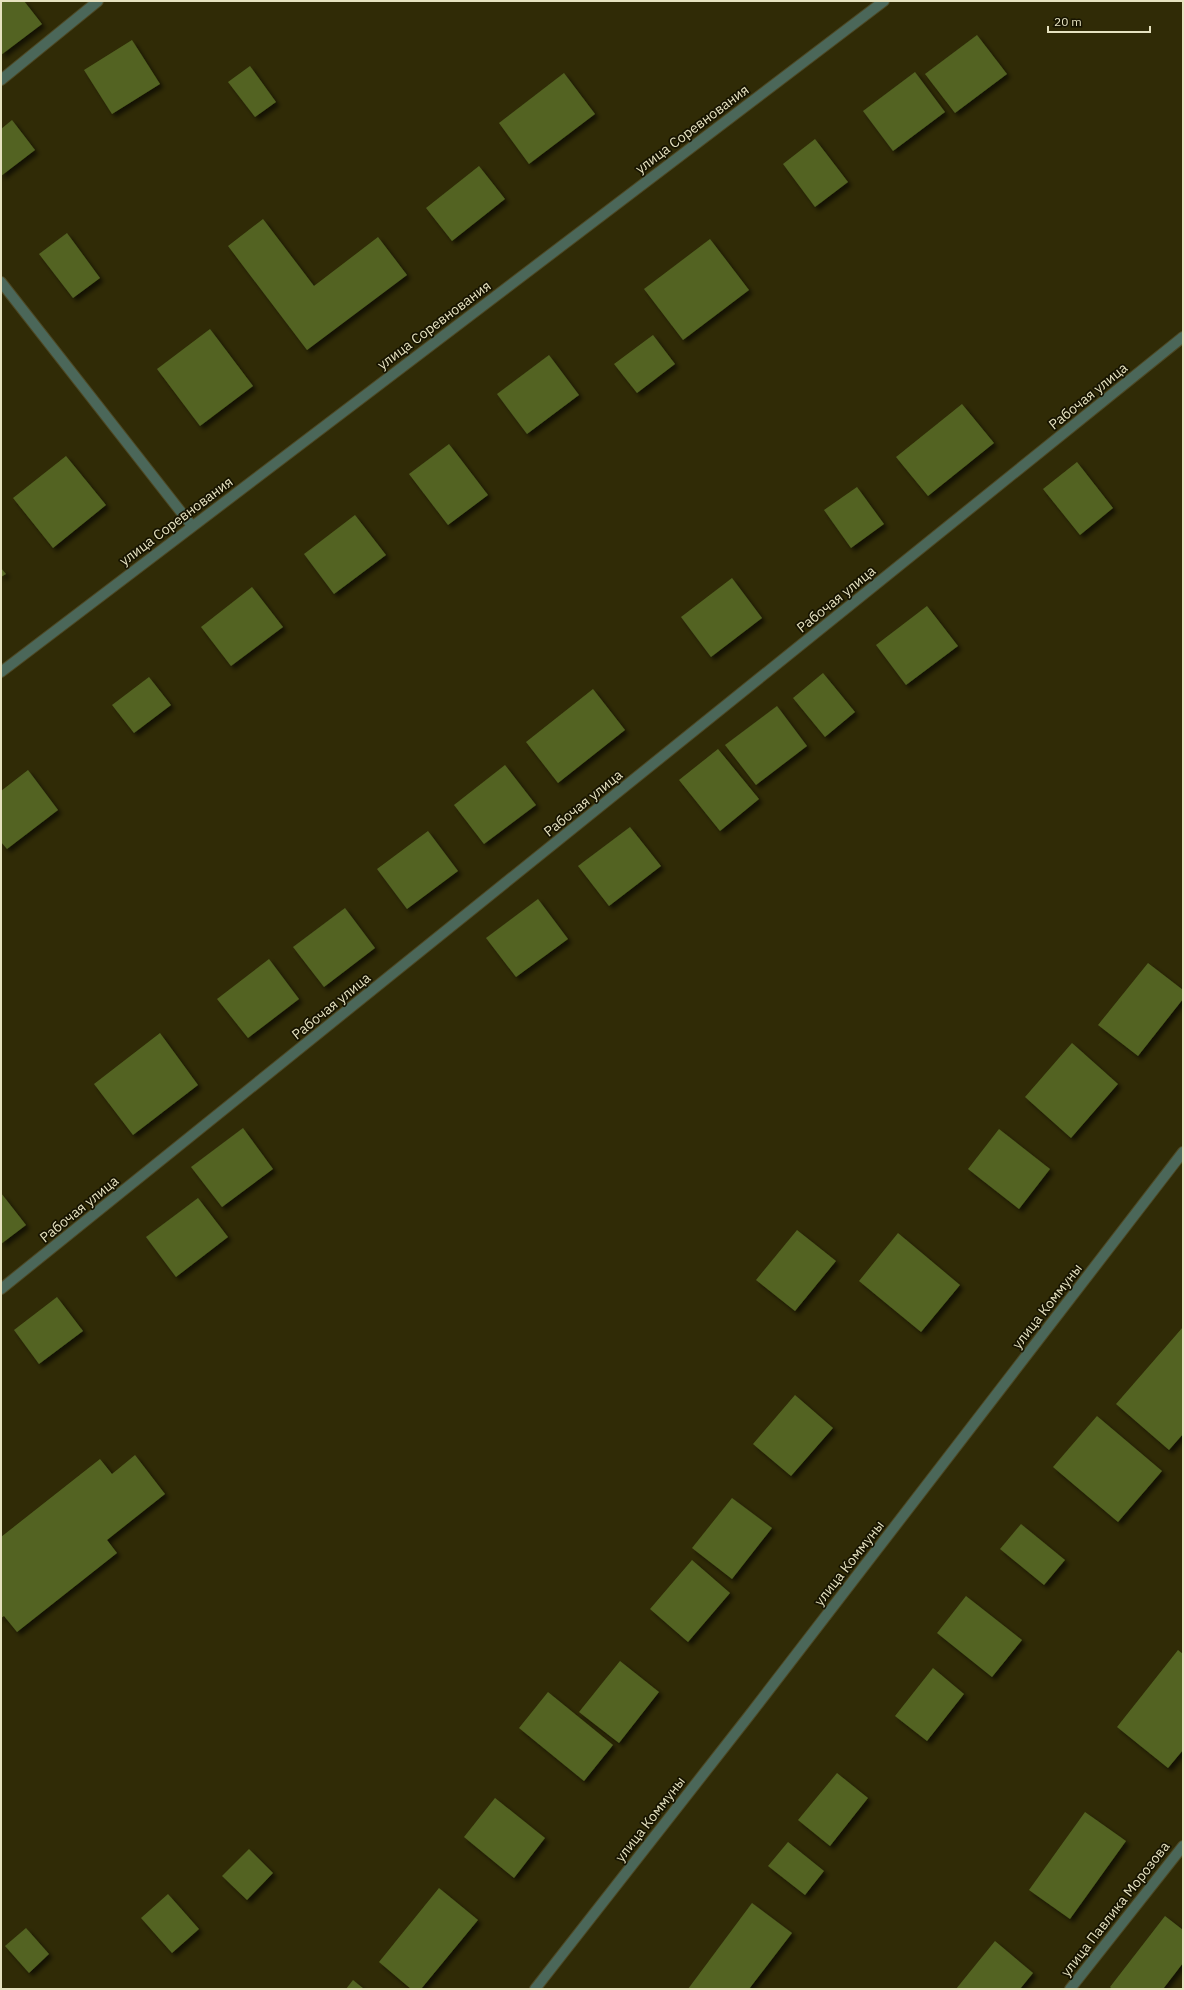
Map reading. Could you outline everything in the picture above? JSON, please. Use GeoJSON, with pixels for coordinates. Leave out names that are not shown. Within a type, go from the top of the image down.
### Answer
{"type":"FeatureCollection","features":[{"type":"Feature","properties":{"kind":"street"},"geometry":{"type":"LineString","coordinates":[[1,80],[98,1]]}},
{"type":"Feature","properties":{"kind":"street","name":"улица Соревнования"},"geometry":{"type":"LineString","coordinates":[[1,672],[884,1]]}},
{"type":"Feature","properties":{"kind":"street"},"geometry":{"type":"LineString","coordinates":[[1,282],[192,526]]}},
{"type":"Feature","properties":{"kind":"street","name":"Рабочая улица"},"geometry":{"type":"LineString","coordinates":[[1,1289],[1183,338]]}},
{"type":"Feature","properties":{"kind":"street","name":"улица Коммуны"},"geometry":{"type":"LineString","coordinates":[[535,1989],[758,1704],[1183,1152]]}},
{"type":"Feature","properties":{"kind":"street","name":"улица Павлика Морозова"},"geometry":{"type":"LineString","coordinates":[[1070,1989],[1183,1846]]}},
{"type":"Feature","properties":{"kind":"building"},"geometry":{"type":"Polygon","coordinates":[[[1,1],[24,1],[42,24],[1,55],[1,1]]]}},
{"type":"Feature","properties":{"kind":"building"},"geometry":{"type":"Polygon","coordinates":[[[977,35],[1007,74],[955,113],[925,74],[977,35]]]}},
{"type":"Feature","properties":{"kind":"building"},"geometry":{"type":"Polygon","coordinates":[[[132,40],[160,84],[112,114],[84,70],[132,40]]]}},
{"type":"Feature","properties":{"kind":"building"},"geometry":{"type":"Polygon","coordinates":[[[250,66],[276,102],[255,117],[228,82],[250,66]]]}},
{"type":"Feature","properties":{"kind":"building"},"geometry":{"type":"Polygon","coordinates":[[[915,72],[945,112],[893,151],[863,111],[915,72]]]}},
{"type":"Feature","properties":{"kind":"building"},"geometry":{"type":"Polygon","coordinates":[[[564,73],[595,114],[529,164],[499,123],[564,73]]]}},
{"type":"Feature","properties":{"kind":"building"},"geometry":{"type":"Polygon","coordinates":[[[12,120],[35,150],[1,176],[1,129],[12,120]]]}},
{"type":"Feature","properties":{"kind":"building"},"geometry":{"type":"Polygon","coordinates":[[[815,139],[848,182],[815,207],[783,164],[815,139]]]}},
{"type":"Feature","properties":{"kind":"building"},"geometry":{"type":"Polygon","coordinates":[[[479,166],[505,199],[452,241],[426,208],[479,166]]]}},
{"type":"Feature","properties":{"kind":"building"},"geometry":{"type":"Polygon","coordinates":[[[263,219],[314,286],[378,237],[407,275],[307,350],[228,246],[263,219]]]}},
{"type":"Feature","properties":{"kind":"building"},"geometry":{"type":"Polygon","coordinates":[[[67,233],[100,278],[73,298],[39,254],[67,233]]]}},
{"type":"Feature","properties":{"kind":"building"},"geometry":{"type":"Polygon","coordinates":[[[710,239],[749,290],[683,340],[644,289],[710,239]]]}},
{"type":"Feature","properties":{"kind":"building"},"geometry":{"type":"Polygon","coordinates":[[[210,329],[253,386],[200,426],[157,369],[210,329]]]}},
{"type":"Feature","properties":{"kind":"building"},"geometry":{"type":"Polygon","coordinates":[[[653,335],[675,364],[637,393],[614,364],[653,335]]]}},
{"type":"Feature","properties":{"kind":"building"},"geometry":{"type":"Polygon","coordinates":[[[549,355],[579,395],[527,434],[497,394],[549,355]]]}},
{"type":"Feature","properties":{"kind":"building"},"geometry":{"type":"Polygon","coordinates":[[[962,404],[994,443],[928,496],[896,457],[962,404]]]}},
{"type":"Feature","properties":{"kind":"building"},"geometry":{"type":"Polygon","coordinates":[[[449,444],[488,495],[448,525],[409,474],[449,444]]]}},
{"type":"Feature","properties":{"kind":"building"},"geometry":{"type":"Polygon","coordinates":[[[66,456],[106,505],[53,548],[13,498],[66,456]]]}},
{"type":"Feature","properties":{"kind":"building"},"geometry":{"type":"Polygon","coordinates":[[[1077,462],[1113,508],[1080,535],[1043,489],[1077,462]]]}},
{"type":"Feature","properties":{"kind":"building"},"geometry":{"type":"Polygon","coordinates":[[[857,487],[884,524],[851,548],[824,510],[857,487]]]}},
{"type":"Feature","properties":{"kind":"building"},"geometry":{"type":"Polygon","coordinates":[[[355,515],[386,555],[334,594],[304,554],[355,515]]]}},
{"type":"Feature","properties":{"kind":"building"},"geometry":{"type":"Polygon","coordinates":[[[1,568],[6,574],[1,577],[1,568]]]}},
{"type":"Feature","properties":{"kind":"building"},"geometry":{"type":"Polygon","coordinates":[[[732,578],[762,618],[711,657],[681,617],[732,578]]]}},
{"type":"Feature","properties":{"kind":"building"},"geometry":{"type":"Polygon","coordinates":[[[252,587],[283,627],[231,666],[201,627],[252,587]]]}},
{"type":"Feature","properties":{"kind":"building"},"geometry":{"type":"Polygon","coordinates":[[[927,606],[958,646],[906,685],[876,645],[927,606]]]}},
{"type":"Feature","properties":{"kind":"building"},"geometry":{"type":"Polygon","coordinates":[[[823,673],[855,712],[825,737],[793,698],[823,673]]]}},
{"type":"Feature","properties":{"kind":"building"},"geometry":{"type":"Polygon","coordinates":[[[149,677],[171,705],[134,733],[112,705],[149,677]]]}},
{"type":"Feature","properties":{"kind":"building"},"geometry":{"type":"Polygon","coordinates":[[[593,689],[625,730],[558,783],[526,742],[593,689]]]}},
{"type":"Feature","properties":{"kind":"building"},"geometry":{"type":"Polygon","coordinates":[[[777,706],[807,746],[756,785],[725,745],[777,706]]]}},
{"type":"Feature","properties":{"kind":"building"},"geometry":{"type":"Polygon","coordinates":[[[718,749],[759,799],[720,831],[679,780],[718,749]]]}},
{"type":"Feature","properties":{"kind":"building"},"geometry":{"type":"Polygon","coordinates":[[[505,765],[536,805],[484,844],[454,805],[505,765]]]}},
{"type":"Feature","properties":{"kind":"building"},"geometry":{"type":"Polygon","coordinates":[[[28,770],[58,810],[7,849],[1,842],[1,791],[28,770]]]}},
{"type":"Feature","properties":{"kind":"building"},"geometry":{"type":"Polygon","coordinates":[[[630,827],[661,866],[609,906],[578,866],[630,827]]]}},
{"type":"Feature","properties":{"kind":"building"},"geometry":{"type":"Polygon","coordinates":[[[428,831],[458,871],[407,909],[377,869],[428,831]]]}},
{"type":"Feature","properties":{"kind":"building"},"geometry":{"type":"Polygon","coordinates":[[[538,899],[568,939],[516,977],[486,938],[538,899]]]}},
{"type":"Feature","properties":{"kind":"building"},"geometry":{"type":"Polygon","coordinates":[[[345,908],[375,948],[324,987],[293,947],[345,908]]]}},
{"type":"Feature","properties":{"kind":"building"},"geometry":{"type":"Polygon","coordinates":[[[269,959],[299,999],[248,1038],[217,999],[269,959]]]}},
{"type":"Feature","properties":{"kind":"building"},"geometry":{"type":"Polygon","coordinates":[[[1148,963],[1183,990],[1183,999],[1138,1056],[1098,1025],[1148,963]]]}},
{"type":"Feature","properties":{"kind":"building"},"geometry":{"type":"Polygon","coordinates":[[[160,1033],[198,1085],[133,1135],[94,1084],[160,1033]]]}},
{"type":"Feature","properties":{"kind":"building"},"geometry":{"type":"Polygon","coordinates":[[[1072,1043],[1118,1084],[1071,1138],[1025,1097],[1072,1043]]]}},
{"type":"Feature","properties":{"kind":"building"},"geometry":{"type":"Polygon","coordinates":[[[243,1128],[273,1169],[222,1207],[191,1167],[243,1128]]]}},
{"type":"Feature","properties":{"kind":"building"},"geometry":{"type":"Polygon","coordinates":[[[999,1129],[1050,1169],[1019,1209],[968,1169],[999,1129]]]}},
{"type":"Feature","properties":{"kind":"building"},"geometry":{"type":"Polygon","coordinates":[[[1,1193],[26,1225],[1,1244],[1,1193]]]}},
{"type":"Feature","properties":{"kind":"building"},"geometry":{"type":"Polygon","coordinates":[[[198,1198],[228,1237],[176,1277],[146,1237],[198,1198]]]}},
{"type":"Feature","properties":{"kind":"building"},"geometry":{"type":"Polygon","coordinates":[[[797,1230],[836,1261],[795,1311],[756,1280],[797,1230]]]}},
{"type":"Feature","properties":{"kind":"building"},"geometry":{"type":"Polygon","coordinates":[[[898,1233],[960,1285],[921,1332],[859,1281],[898,1233]]]}},
{"type":"Feature","properties":{"kind":"building"},"geometry":{"type":"Polygon","coordinates":[[[57,1297],[83,1331],[39,1364],[14,1330],[57,1297]]]}},
{"type":"Feature","properties":{"kind":"building"},"geometry":{"type":"Polygon","coordinates":[[[1183,1327],[1183,1434],[1169,1450],[1116,1404],[1183,1327]]]}},
{"type":"Feature","properties":{"kind":"building"},"geometry":{"type":"Polygon","coordinates":[[[795,1395],[833,1428],[791,1476],[753,1444],[795,1395]]]}},
{"type":"Feature","properties":{"kind":"building"},"geometry":{"type":"Polygon","coordinates":[[[1097,1416],[1162,1471],[1118,1522],[1053,1467],[1097,1416]]]}},
{"type":"Feature","properties":{"kind":"building"},"geometry":{"type":"Polygon","coordinates":[[[135,1455],[165,1494],[107,1540],[117,1553],[17,1632],[4,1616],[1,1618],[1,1537],[100,1459],[112,1474],[135,1455]]]}},
{"type":"Feature","properties":{"kind":"building"},"geometry":{"type":"Polygon","coordinates":[[[732,1498],[772,1528],[732,1579],[692,1548],[732,1498]]]}},
{"type":"Feature","properties":{"kind":"building"},"geometry":{"type":"Polygon","coordinates":[[[1021,1524],[1065,1560],[1044,1585],[1000,1549],[1021,1524]]]}},
{"type":"Feature","properties":{"kind":"building"},"geometry":{"type":"Polygon","coordinates":[[[692,1560],[730,1593],[688,1642],[650,1609],[692,1560]]]}},
{"type":"Feature","properties":{"kind":"building"},"geometry":{"type":"Polygon","coordinates":[[[966,1596],[1022,1640],[992,1677],[937,1633],[966,1596]]]}},
{"type":"Feature","properties":{"kind":"building"},"geometry":{"type":"Polygon","coordinates":[[[1178,1650],[1183,1654],[1183,1750],[1168,1768],[1117,1727],[1178,1650]]]}},
{"type":"Feature","properties":{"kind":"building"},"geometry":{"type":"Polygon","coordinates":[[[620,1661],[659,1692],[619,1743],[579,1712],[620,1661]]]}},
{"type":"Feature","properties":{"kind":"building"},"geometry":{"type":"Polygon","coordinates":[[[933,1668],[964,1694],[927,1741],[895,1716],[933,1668]]]}},
{"type":"Feature","properties":{"kind":"building"},"geometry":{"type":"Polygon","coordinates":[[[548,1692],[613,1745],[584,1781],[519,1728],[548,1692]]]}},
{"type":"Feature","properties":{"kind":"building"},"geometry":{"type":"Polygon","coordinates":[[[837,1773],[868,1798],[830,1846],[798,1820],[837,1773]]]}},
{"type":"Feature","properties":{"kind":"building"},"geometry":{"type":"Polygon","coordinates":[[[495,1798],[545,1838],[514,1878],[464,1837],[495,1798]]]}},
{"type":"Feature","properties":{"kind":"building"},"geometry":{"type":"Polygon","coordinates":[[[1085,1812],[1126,1841],[1070,1919],[1029,1890],[1085,1812]]]}},
{"type":"Feature","properties":{"kind":"building"},"geometry":{"type":"Polygon","coordinates":[[[788,1842],[824,1871],[805,1895],[768,1866],[788,1842]]]}},
{"type":"Feature","properties":{"kind":"building"},"geometry":{"type":"Polygon","coordinates":[[[249,1849],[273,1873],[247,1900],[222,1876],[249,1849]]]}},
{"type":"Feature","properties":{"kind":"building"},"geometry":{"type":"Polygon","coordinates":[[[439,1888],[478,1920],[421,1989],[411,1989],[379,1962],[439,1888]]]}},
{"type":"Feature","properties":{"kind":"building"},"geometry":{"type":"Polygon","coordinates":[[[168,1894],[199,1929],[172,1953],[141,1918],[168,1894]]]}},
{"type":"Feature","properties":{"kind":"building"},"geometry":{"type":"Polygon","coordinates":[[[752,1903],[792,1933],[749,1989],[688,1989],[752,1903]]]}},
{"type":"Feature","properties":{"kind":"building"},"geometry":{"type":"Polygon","coordinates":[[[1165,1916],[1183,1930],[1183,1963],[1163,1989],[1112,1989],[1110,1987],[1165,1916]]]}},
{"type":"Feature","properties":{"kind":"building"},"geometry":{"type":"Polygon","coordinates":[[[26,1928],[49,1954],[29,1973],[5,1946],[26,1928]]]}},
{"type":"Feature","properties":{"kind":"building"},"geometry":{"type":"Polygon","coordinates":[[[995,1941],[1033,1973],[1020,1989],[956,1989],[995,1941]]]}},
{"type":"Feature","properties":{"kind":"building"},"geometry":{"type":"Polygon","coordinates":[[[353,1980],[364,1989],[346,1989],[353,1980]]]}}]}
